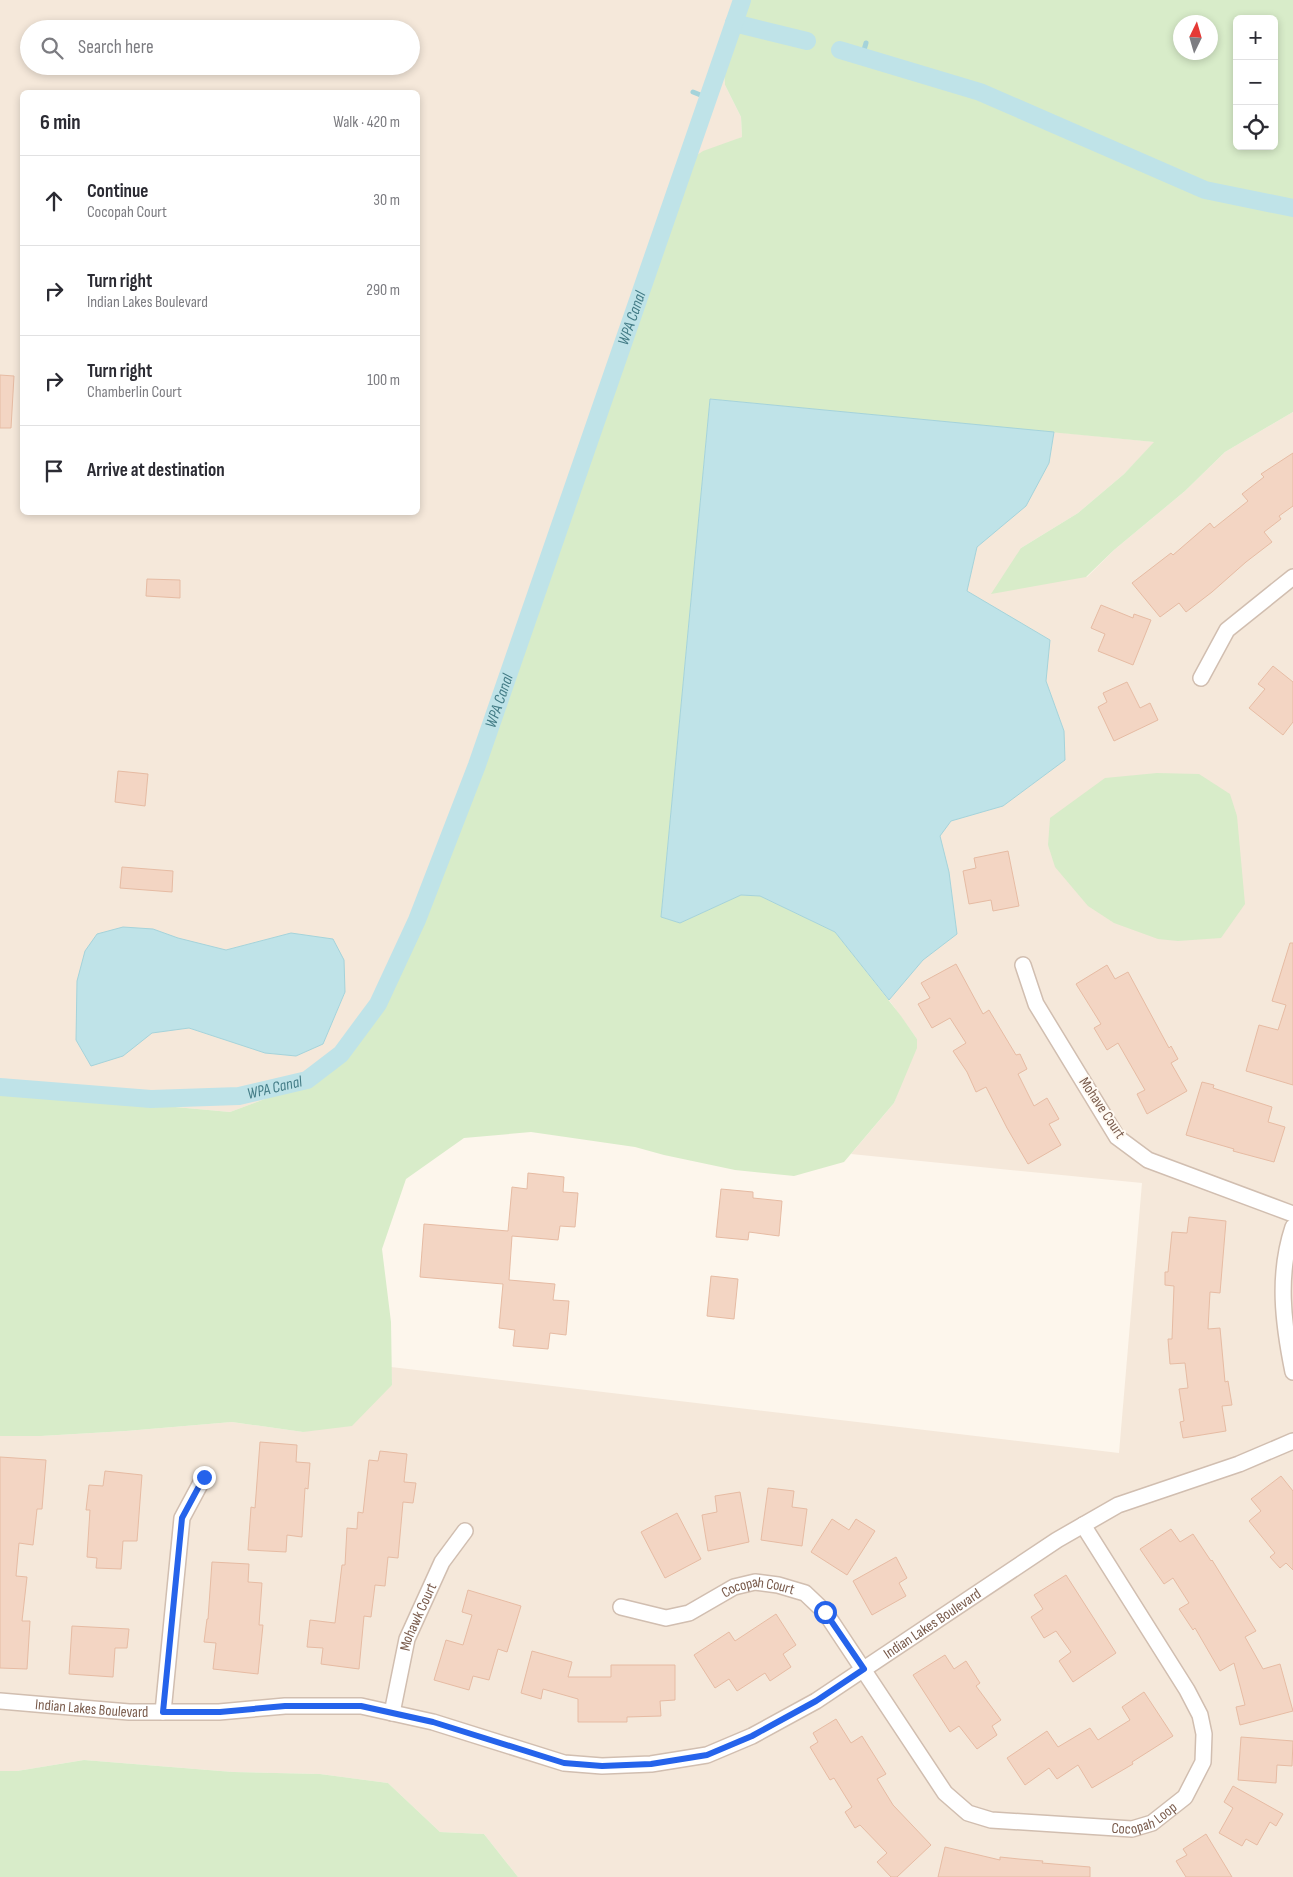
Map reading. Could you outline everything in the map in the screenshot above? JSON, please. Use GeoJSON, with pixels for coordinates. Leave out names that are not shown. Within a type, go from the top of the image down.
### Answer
{"type":"FeatureCollection","features":[{"type":"Feature","properties":{"kind":"street"},"geometry":{"type":"LineString","coordinates":[[1201,678],[1227,630],[1293,577]]}},
{"type":"Feature","properties":{"kind":"street","name":"Mohave Court"},"geometry":{"type":"LineString","coordinates":[[1023,965],[1036,1004],[1117,1137],[1148,1160],[1293,1214]]}},
{"type":"Feature","properties":{"kind":"street"},"geometry":{"type":"LineString","coordinates":[[1293,1227],[1288,1243],[1282,1286],[1285,1332],[1293,1372]]}},
{"type":"Feature","properties":{"kind":"street","name":"Indian Lakes Boulevard"},"geometry":{"type":"LineString","coordinates":[[0,1701],[129,1712],[220,1712],[285,1706],[361,1706],[433,1722],[564,1763],[602,1766],[651,1764],[707,1755],[752,1736],[816,1701],[1057,1540],[1118,1505],[1240,1464],[1293,1441]]}},
{"type":"Feature","properties":{"kind":"street"},"geometry":{"type":"LineString","coordinates":[[163,1712],[182,1518],[204,1477]]}},
{"type":"Feature","properties":{"kind":"street","name":"Cocopah Loop"},"geometry":{"type":"LineString","coordinates":[[864,1669],[945,1793],[968,1813],[991,1820],[1106,1828],[1132,1829],[1152,1823],[1185,1797],[1203,1762],[1204,1734],[1200,1715],[1187,1690],[1083,1525]]}},
{"type":"Feature","properties":{"kind":"street","name":"Mohawk Court"},"geometry":{"type":"LineString","coordinates":[[392,1712],[407,1639],[442,1562],[465,1531]]}},
{"type":"Feature","properties":{"kind":"street","name":"Cocopah Court"},"geometry":{"type":"LineString","coordinates":[[621,1607],[666,1618],[689,1613],[734,1587],[755,1582],[778,1585],[805,1594],[825,1612],[864,1669]]}},
{"type":"Feature","properties":{"kind":"shaded area"},"geometry":{"type":"Polygon","coordinates":[[[0,0],[733,0],[721,46],[725,85],[741,117],[742,137],[682,166],[509,687],[400,977],[326,1076],[230,1112],[0,1091],[0,0]],[[153,929],[78,1012],[76,1040],[91,1066],[152,1033],[189,1028],[265,1053],[296,1056],[323,1044],[345,993],[333,939],[291,933],[226,950],[178,938],[153,929]]]}},
{"type":"Feature","properties":{"kind":"shaded area"},"geometry":{"type":"Polygon","coordinates":[[[1293,412],[1293,1877],[518,1877],[484,1834],[440,1832],[388,1783],[320,1774],[233,1772],[84,1760],[17,1771],[0,1771],[0,1436],[41,1436],[126,1431],[232,1422],[303,1432],[392,1385],[391,1367],[1119,1453],[1142,1183],[851,1154],[894,1103],[917,1039],[889,1000],[923,960],[957,934],[949,872],[939,836],[951,821],[1003,806],[1064,731],[1046,681],[1049,640],[967,591],[977,547],[1026,506],[1049,463],[1054,432],[1155,442],[1124,474],[1078,513],[1021,548],[1087,577],[1114,550],[1185,491],[1225,452],[1293,412]]]}},
{"type":"Feature","properties":{"kind":"green space"},"geometry":{"type":"Polygon","coordinates":[[[733,0],[1293,0],[1293,412],[1225,452],[1185,491],[1114,550],[1086,577],[991,594],[1021,548],[1078,513],[1124,474],[1154,442],[710,399],[661,917],[680,923],[741,895],[760,896],[835,932],[917,1039],[917,1048],[894,1103],[844,1162],[794,1176],[735,1170],[635,1147],[531,1132],[464,1138],[406,1179],[382,1249],[391,1322],[392,1385],[352,1426],[303,1432],[232,1422],[126,1431],[41,1436],[0,1436],[0,1091],[230,1112],[326,1076],[400,977],[509,687],[682,165],[703,151],[742,137],[741,117],[725,85],[721,46],[733,0]]]}},
{"type":"Feature","properties":{"kind":"green space"},"geometry":{"type":"Polygon","coordinates":[[[1157,773],[1199,774],[1230,794],[1237,816],[1245,904],[1221,938],[1178,941],[1158,939],[1114,923],[1088,906],[1055,867],[1048,845],[1050,818],[1105,778],[1157,773]]]}},
{"type":"Feature","properties":{"kind":"green space"},"geometry":{"type":"Polygon","coordinates":[[[84,1760],[233,1772],[320,1774],[388,1783],[440,1832],[484,1834],[518,1877],[0,1877],[0,1771],[17,1771],[84,1760]]]}},
{"type":"Feature","properties":{"kind":"water"},"geometry":{"type":"Polygon","coordinates":[[[710,399],[1054,432],[1049,463],[1026,506],[977,547],[967,591],[1050,640],[1046,681],[1064,731],[1065,760],[1003,806],[951,821],[940,836],[949,872],[957,934],[923,960],[889,1000],[835,932],[760,896],[741,895],[680,923],[661,917],[710,399]]]}},
{"type":"Feature","properties":{"kind":"water"},"geometry":{"type":"Polygon","coordinates":[[[123,927],[153,929],[178,938],[226,950],[291,933],[333,939],[344,960],[345,992],[323,1044],[296,1056],[265,1053],[189,1028],[152,1033],[123,1056],[91,1066],[76,1040],[77,981],[85,951],[97,934],[123,927]]]}},
{"type":"Feature","properties":{"kind":"building"},"geometry":{"type":"Polygon","coordinates":[[[0,375],[14,376],[11,428],[0,428],[0,375]]]}},
{"type":"Feature","properties":{"kind":"building"},"geometry":{"type":"Polygon","coordinates":[[[1293,453],[1293,506],[1279,516],[1281,519],[1264,532],[1272,542],[1186,612],[1179,603],[1160,617],[1132,583],[1171,553],[1173,555],[1210,523],[1214,528],[1248,501],[1242,494],[1264,477],[1261,474],[1293,453]]]}},
{"type":"Feature","properties":{"kind":"building"},"geometry":{"type":"Polygon","coordinates":[[[147,579],[180,580],[180,598],[146,596],[147,579]]]}},
{"type":"Feature","properties":{"kind":"building"},"geometry":{"type":"Polygon","coordinates":[[[1101,605],[1133,618],[1134,614],[1151,620],[1133,665],[1098,651],[1105,634],[1091,628],[1101,605]]]}},
{"type":"Feature","properties":{"kind":"building"},"geometry":{"type":"Polygon","coordinates":[[[1273,666],[1293,682],[1293,722],[1283,735],[1249,708],[1265,689],[1258,684],[1273,666]]]}},
{"type":"Feature","properties":{"kind":"building"},"geometry":{"type":"Polygon","coordinates":[[[1127,682],[1140,708],[1150,703],[1158,720],[1114,741],[1098,707],[1107,702],[1103,693],[1127,682]]]}},
{"type":"Feature","properties":{"kind":"building"},"geometry":{"type":"Polygon","coordinates":[[[118,771],[148,774],[145,806],[115,802],[118,771]]]}},
{"type":"Feature","properties":{"kind":"building"},"geometry":{"type":"Polygon","coordinates":[[[1008,851],[1019,906],[993,911],[991,900],[969,904],[963,871],[976,868],[974,858],[1008,851]]]}},
{"type":"Feature","properties":{"kind":"building"},"geometry":{"type":"Polygon","coordinates":[[[122,867],[173,871],[172,892],[120,888],[122,867]]]}},
{"type":"Feature","properties":{"kind":"building"},"geometry":{"type":"Polygon","coordinates":[[[1290,943],[1293,943],[1293,1085],[1246,1071],[1259,1025],[1278,1030],[1286,1005],[1272,1001],[1290,943]]]}},
{"type":"Feature","properties":{"kind":"building"},"geometry":{"type":"Polygon","coordinates":[[[956,964],[983,1014],[989,1010],[1016,1055],[1020,1054],[1027,1069],[1018,1074],[1034,1106],[1047,1098],[1059,1119],[1049,1124],[1061,1145],[1028,1164],[986,1087],[976,1092],[967,1072],[953,1051],[966,1043],[950,1018],[932,1028],[918,1004],[930,998],[921,983],[956,964]]]}},
{"type":"Feature","properties":{"kind":"building"},"geometry":{"type":"Polygon","coordinates":[[[1107,965],[1115,979],[1128,972],[1169,1048],[1171,1046],[1178,1059],[1171,1063],[1187,1091],[1147,1114],[1137,1094],[1145,1090],[1118,1043],[1107,1050],[1094,1028],[1101,1024],[1076,984],[1107,965]]]}},
{"type":"Feature","properties":{"kind":"building"},"geometry":{"type":"Polygon","coordinates":[[[1202,1082],[1214,1085],[1213,1088],[1272,1107],[1268,1122],[1285,1127],[1274,1162],[1233,1151],[1234,1149],[1186,1135],[1202,1082]]]}},
{"type":"Feature","properties":{"kind":"building"},"geometry":{"type":"Polygon","coordinates":[[[528,1173],[564,1177],[563,1192],[578,1193],[575,1227],[560,1226],[558,1240],[512,1236],[509,1280],[555,1284],[553,1300],[569,1301],[566,1335],[550,1333],[548,1349],[513,1346],[515,1330],[499,1328],[503,1284],[420,1277],[424,1224],[508,1231],[512,1187],[527,1189],[528,1173]]]}},
{"type":"Feature","properties":{"kind":"building"},"geometry":{"type":"Polygon","coordinates":[[[721,1189],[753,1192],[753,1198],[782,1201],[779,1236],[749,1232],[748,1240],[716,1237],[721,1189]]]}},
{"type":"Feature","properties":{"kind":"building"},"geometry":{"type":"Polygon","coordinates":[[[1189,1217],[1226,1221],[1220,1293],[1210,1292],[1208,1329],[1220,1328],[1225,1382],[1228,1381],[1232,1405],[1222,1406],[1226,1431],[1183,1438],[1180,1422],[1184,1421],[1179,1389],[1188,1388],[1185,1363],[1170,1364],[1168,1339],[1172,1339],[1174,1286],[1165,1285],[1165,1272],[1168,1272],[1172,1232],[1187,1233],[1189,1217]]]}},
{"type":"Feature","properties":{"kind":"building"},"geometry":{"type":"Polygon","coordinates":[[[711,1276],[738,1279],[734,1319],[707,1316],[711,1276]]]}},
{"type":"Feature","properties":{"kind":"building"},"geometry":{"type":"Polygon","coordinates":[[[260,1442],[297,1445],[296,1462],[310,1463],[308,1489],[305,1488],[302,1537],[287,1535],[286,1552],[248,1550],[251,1507],[255,1508],[260,1442]]]}},
{"type":"Feature","properties":{"kind":"building"},"geometry":{"type":"Polygon","coordinates":[[[380,1451],[407,1454],[404,1482],[416,1483],[413,1503],[403,1502],[398,1558],[388,1557],[385,1586],[375,1585],[371,1617],[364,1616],[359,1669],[321,1664],[323,1648],[307,1647],[310,1620],[335,1623],[342,1565],[345,1565],[347,1528],[357,1529],[358,1512],[363,1513],[369,1460],[378,1461],[380,1451]]]}},
{"type":"Feature","properties":{"kind":"building"},"geometry":{"type":"Polygon","coordinates":[[[0,1457],[46,1460],[42,1509],[37,1509],[33,1545],[19,1543],[16,1576],[27,1577],[22,1621],[30,1621],[27,1669],[0,1668],[0,1457]]]}},
{"type":"Feature","properties":{"kind":"building"},"geometry":{"type":"Polygon","coordinates":[[[105,1471],[142,1475],[137,1541],[123,1541],[121,1569],[96,1568],[97,1558],[87,1557],[90,1510],[86,1510],[89,1485],[103,1486],[105,1471]]]}},
{"type":"Feature","properties":{"kind":"building"},"geometry":{"type":"Polygon","coordinates":[[[1281,1476],[1293,1491],[1293,1570],[1286,1563],[1280,1568],[1270,1557],[1275,1553],[1249,1521],[1261,1511],[1251,1499],[1281,1476]]]}},
{"type":"Feature","properties":{"kind":"building"},"geometry":{"type":"Polygon","coordinates":[[[768,1488],[794,1491],[792,1507],[807,1509],[802,1546],[761,1540],[768,1488]]]}},
{"type":"Feature","properties":{"kind":"building"},"geometry":{"type":"Polygon","coordinates":[[[740,1492],[749,1542],[708,1551],[702,1515],[717,1512],[715,1496],[740,1492]]]}},
{"type":"Feature","properties":{"kind":"building"},"geometry":{"type":"Polygon","coordinates":[[[677,1513],[701,1559],[665,1578],[641,1532],[677,1513]]]}},
{"type":"Feature","properties":{"kind":"building"},"geometry":{"type":"Polygon","coordinates":[[[832,1519],[849,1530],[856,1519],[875,1531],[847,1575],[811,1552],[832,1519]]]}},
{"type":"Feature","properties":{"kind":"building"},"geometry":{"type":"Polygon","coordinates":[[[1171,1529],[1180,1542],[1193,1534],[1212,1560],[1256,1631],[1245,1637],[1263,1669],[1280,1664],[1293,1711],[1240,1725],[1236,1707],[1245,1705],[1234,1663],[1220,1671],[1195,1628],[1193,1630],[1179,1609],[1189,1603],[1173,1578],[1164,1584],[1140,1549],[1171,1529]]]}},
{"type":"Feature","properties":{"kind":"building"},"geometry":{"type":"Polygon","coordinates":[[[896,1557],[907,1578],[899,1583],[906,1596],[872,1615],[853,1581],[896,1557]]]}},
{"type":"Feature","properties":{"kind":"building"},"geometry":{"type":"Polygon","coordinates":[[[212,1562],[249,1564],[248,1582],[262,1583],[259,1625],[263,1625],[258,1674],[213,1669],[216,1643],[204,1642],[208,1619],[212,1562]]]}},
{"type":"Feature","properties":{"kind":"building"},"geometry":{"type":"Polygon","coordinates":[[[1066,1575],[1116,1653],[1073,1682],[1059,1661],[1071,1652],[1056,1631],[1044,1638],[1031,1617],[1043,1609],[1034,1595],[1066,1575]]]}},
{"type":"Feature","properties":{"kind":"building"},"geometry":{"type":"Polygon","coordinates":[[[468,1590],[521,1606],[507,1652],[498,1649],[489,1680],[473,1676],[469,1690],[434,1680],[446,1640],[463,1645],[472,1615],[462,1612],[468,1590]]]}},
{"type":"Feature","properties":{"kind":"building"},"geometry":{"type":"Polygon","coordinates":[[[776,1614],[796,1645],[783,1654],[791,1667],[770,1681],[765,1673],[737,1691],[729,1679],[715,1688],[694,1655],[729,1632],[735,1641],[776,1614]]]}},
{"type":"Feature","properties":{"kind":"building"},"geometry":{"type":"Polygon","coordinates":[[[72,1626],[129,1629],[127,1648],[115,1648],[113,1677],[69,1674],[72,1626]]]}},
{"type":"Feature","properties":{"kind":"building"},"geometry":{"type":"Polygon","coordinates":[[[532,1651],[572,1662],[568,1677],[611,1677],[611,1665],[675,1665],[675,1700],[660,1701],[661,1716],[627,1717],[627,1722],[578,1722],[578,1699],[543,1689],[541,1699],[521,1693],[532,1651]]]}},
{"type":"Feature","properties":{"kind":"building"},"geometry":{"type":"Polygon","coordinates":[[[945,1655],[954,1669],[966,1661],[980,1683],[976,1686],[1001,1720],[992,1726],[997,1735],[977,1749],[959,1726],[950,1732],[913,1675],[945,1655]]]}},
{"type":"Feature","properties":{"kind":"building"},"geometry":{"type":"Polygon","coordinates":[[[1144,1692],[1173,1736],[1132,1762],[1133,1764],[1092,1788],[1078,1765],[1057,1779],[1049,1768],[1025,1785],[1007,1758],[1047,1731],[1058,1747],[1090,1728],[1098,1740],[1130,1720],[1122,1707],[1144,1692]]]}},
{"type":"Feature","properties":{"kind":"building"},"geometry":{"type":"Polygon","coordinates":[[[836,1719],[851,1743],[862,1736],[886,1774],[877,1779],[893,1805],[931,1845],[897,1877],[891,1877],[877,1862],[887,1853],[860,1825],[855,1828],[845,1812],[852,1807],[834,1778],[830,1780],[810,1747],[818,1742],[813,1733],[836,1719]]]}},
{"type":"Feature","properties":{"kind":"building"},"geometry":{"type":"Polygon","coordinates":[[[1241,1737],[1293,1741],[1292,1766],[1277,1765],[1276,1783],[1238,1780],[1241,1737]]]}},
{"type":"Feature","properties":{"kind":"building"},"geometry":{"type":"Polygon","coordinates":[[[1233,1786],[1283,1814],[1276,1826],[1270,1822],[1257,1845],[1246,1839],[1242,1846],[1219,1833],[1233,1808],[1224,1802],[1233,1786]]]}},
{"type":"Feature","properties":{"kind":"building"},"geometry":{"type":"Polygon","coordinates":[[[1206,1834],[1232,1877],[1186,1877],[1176,1861],[1187,1855],[1183,1849],[1206,1834]]]}},
{"type":"Feature","properties":{"kind":"building"},"geometry":{"type":"Polygon","coordinates":[[[945,1847],[1000,1860],[1000,1857],[1090,1867],[1090,1877],[938,1877],[945,1847]]]}},
{"type":"Feature","properties":{"kind":"waterway","name":"WPA Canal"},"geometry":{"type":"LineString","coordinates":[[0,1087],[151,1099],[239,1096],[307,1080],[341,1054],[378,1004],[417,920],[477,765],[742,0]]}},
{"type":"Feature","properties":{"kind":"waterway"},"geometry":{"type":"LineString","coordinates":[[734,23],[807,41]]}},
{"type":"Feature","properties":{"kind":"waterway"},"geometry":{"type":"LineString","coordinates":[[862,57],[866,43]]}},
{"type":"Feature","properties":{"kind":"waterway"},"geometry":{"type":"LineString","coordinates":[[840,50],[980,92],[1205,190],[1293,208]]}},
{"type":"Feature","properties":{"kind":"waterway"},"geometry":{"type":"LineString","coordinates":[[693,92],[708,98]]}},
{"type":"Feature","properties":{"kind":"route"},"geometry":{"type":"LineString","coordinates":[[204,1477],[182,1518],[163,1712],[220,1712],[285,1706],[361,1706],[433,1722],[564,1763],[602,1766],[651,1764],[707,1755],[752,1736],[816,1701],[864,1669],[825,1612]]}}]}
